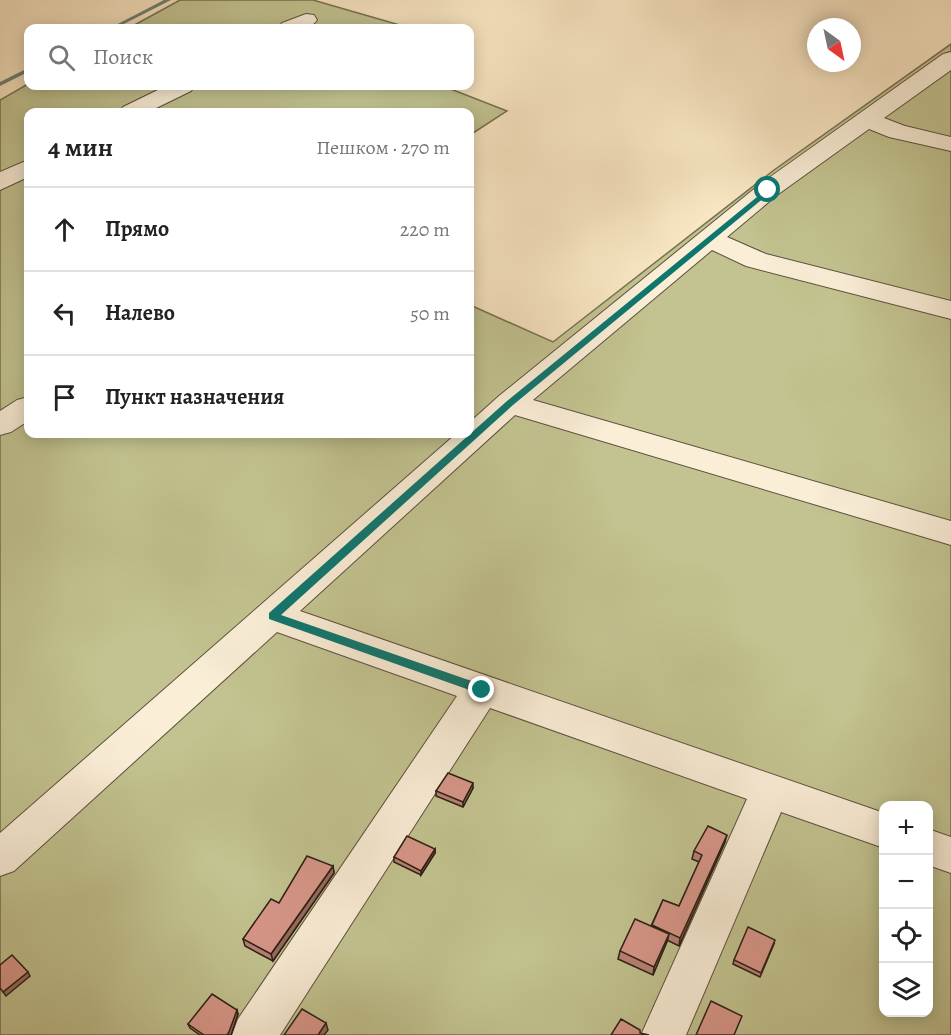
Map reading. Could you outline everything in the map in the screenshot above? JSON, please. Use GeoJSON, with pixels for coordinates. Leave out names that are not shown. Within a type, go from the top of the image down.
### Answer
{"type":"FeatureCollection","features":[{"type":"Feature","properties":{"kind":"street"},"geometry":{"type":"LineString","coordinates":[[474,435],[768,190],[951,59]]}},
{"type":"Feature","properties":{"kind":"street"},"geometry":{"type":"LineString","coordinates":[[140,108],[175,90]]}},
{"type":"Feature","properties":{"kind":"street"},"geometry":{"type":"LineString","coordinates":[[866,120],[898,132],[951,144]]}},
{"type":"Feature","properties":{"kind":"street"},"geometry":{"type":"LineString","coordinates":[[0,182],[24,169]]}},
{"type":"Feature","properties":{"kind":"street"},"geometry":{"type":"LineString","coordinates":[[709,239],[756,260],[951,310]]}},
{"type":"Feature","properties":{"kind":"street"},"geometry":{"type":"LineString","coordinates":[[510,403],[951,533]]}},
{"type":"Feature","properties":{"kind":"street"},"geometry":{"type":"LineString","coordinates":[[0,425],[24,410]]}},
{"type":"Feature","properties":{"kind":"street"},"geometry":{"type":"LineString","coordinates":[[0,858],[471,438]]}},
{"type":"Feature","properties":{"kind":"street"},"geometry":{"type":"LineString","coordinates":[[273,616],[879,829]]}},
{"type":"Feature","properties":{"kind":"street"},"geometry":{"type":"LineString","coordinates":[[254,1035],[482,690]]}},
{"type":"Feature","properties":{"kind":"street"},"geometry":{"type":"LineString","coordinates":[[663,1035],[770,790]]}},
{"type":"Feature","properties":{"kind":"street"},"geometry":{"type":"LineString","coordinates":[[933,849],[951,855]]}},
{"type":"Feature","properties":{"kind":"green space"},"geometry":{"type":"Polygon","coordinates":[[[180,0],[313,0],[396,24],[136,24],[180,0]]]}},
{"type":"Feature","properties":{"kind":"green space"},"geometry":{"type":"Polygon","coordinates":[[[951,44],[951,1035],[0,1035],[0,100],[24,86],[24,90],[453,90],[507,111],[474,132],[474,108],[24,108],[24,438],[474,438],[474,307],[553,342],[774,170],[951,44]]]}},
{"type":"Feature","properties":{"kind":"building"},"geometry":{"type":"Polygon","coordinates":[[[448,773],[473,783],[463,802],[436,791],[448,773]]]}},
{"type":"Feature","properties":{"kind":"building"},"geometry":{"type":"Polygon","coordinates":[[[708,826],[727,835],[680,938],[652,925],[663,900],[679,906],[702,855],[694,851],[708,826]]]}},
{"type":"Feature","properties":{"kind":"building"},"geometry":{"type":"Polygon","coordinates":[[[407,836],[435,849],[421,871],[394,857],[407,836]]]}},
{"type":"Feature","properties":{"kind":"building"},"geometry":{"type":"Polygon","coordinates":[[[307,856],[333,866],[271,954],[243,939],[271,899],[279,903],[307,856]]]}},
{"type":"Feature","properties":{"kind":"building"},"geometry":{"type":"Polygon","coordinates":[[[635,919],[669,934],[654,967],[620,951],[635,919]]]}},
{"type":"Feature","properties":{"kind":"building"},"geometry":{"type":"Polygon","coordinates":[[[748,927],[775,940],[761,973],[734,960],[748,927]]]}},
{"type":"Feature","properties":{"kind":"building"},"geometry":{"type":"Polygon","coordinates":[[[12,955],[28,972],[3,992],[0,988],[0,965],[12,955]]]}},
{"type":"Feature","properties":{"kind":"building"},"geometry":{"type":"Polygon","coordinates":[[[212,994],[237,1010],[227,1035],[204,1035],[188,1024],[212,994]]]}},
{"type":"Feature","properties":{"kind":"building"},"geometry":{"type":"Polygon","coordinates":[[[711,1001],[742,1016],[734,1035],[696,1035],[711,1001]]]}},
{"type":"Feature","properties":{"kind":"building"},"geometry":{"type":"Polygon","coordinates":[[[302,1009],[326,1023],[318,1035],[284,1035],[302,1009]]]}},
{"type":"Feature","properties":{"kind":"building"},"geometry":{"type":"Polygon","coordinates":[[[621,1019],[640,1030],[640,1033],[649,1035],[611,1035],[621,1019]]]}},
{"type":"Feature","properties":{"kind":"waterway"},"geometry":{"type":"LineString","coordinates":[[121,24],[168,0]]}},
{"type":"Feature","properties":{"kind":"waterway"},"geometry":{"type":"LineString","coordinates":[[0,84],[24,72]]}},
{"type":"Feature","properties":{"kind":"route"},"geometry":{"type":"LineString","coordinates":[[482,690],[273,616],[510,403],[768,190]]}}]}
